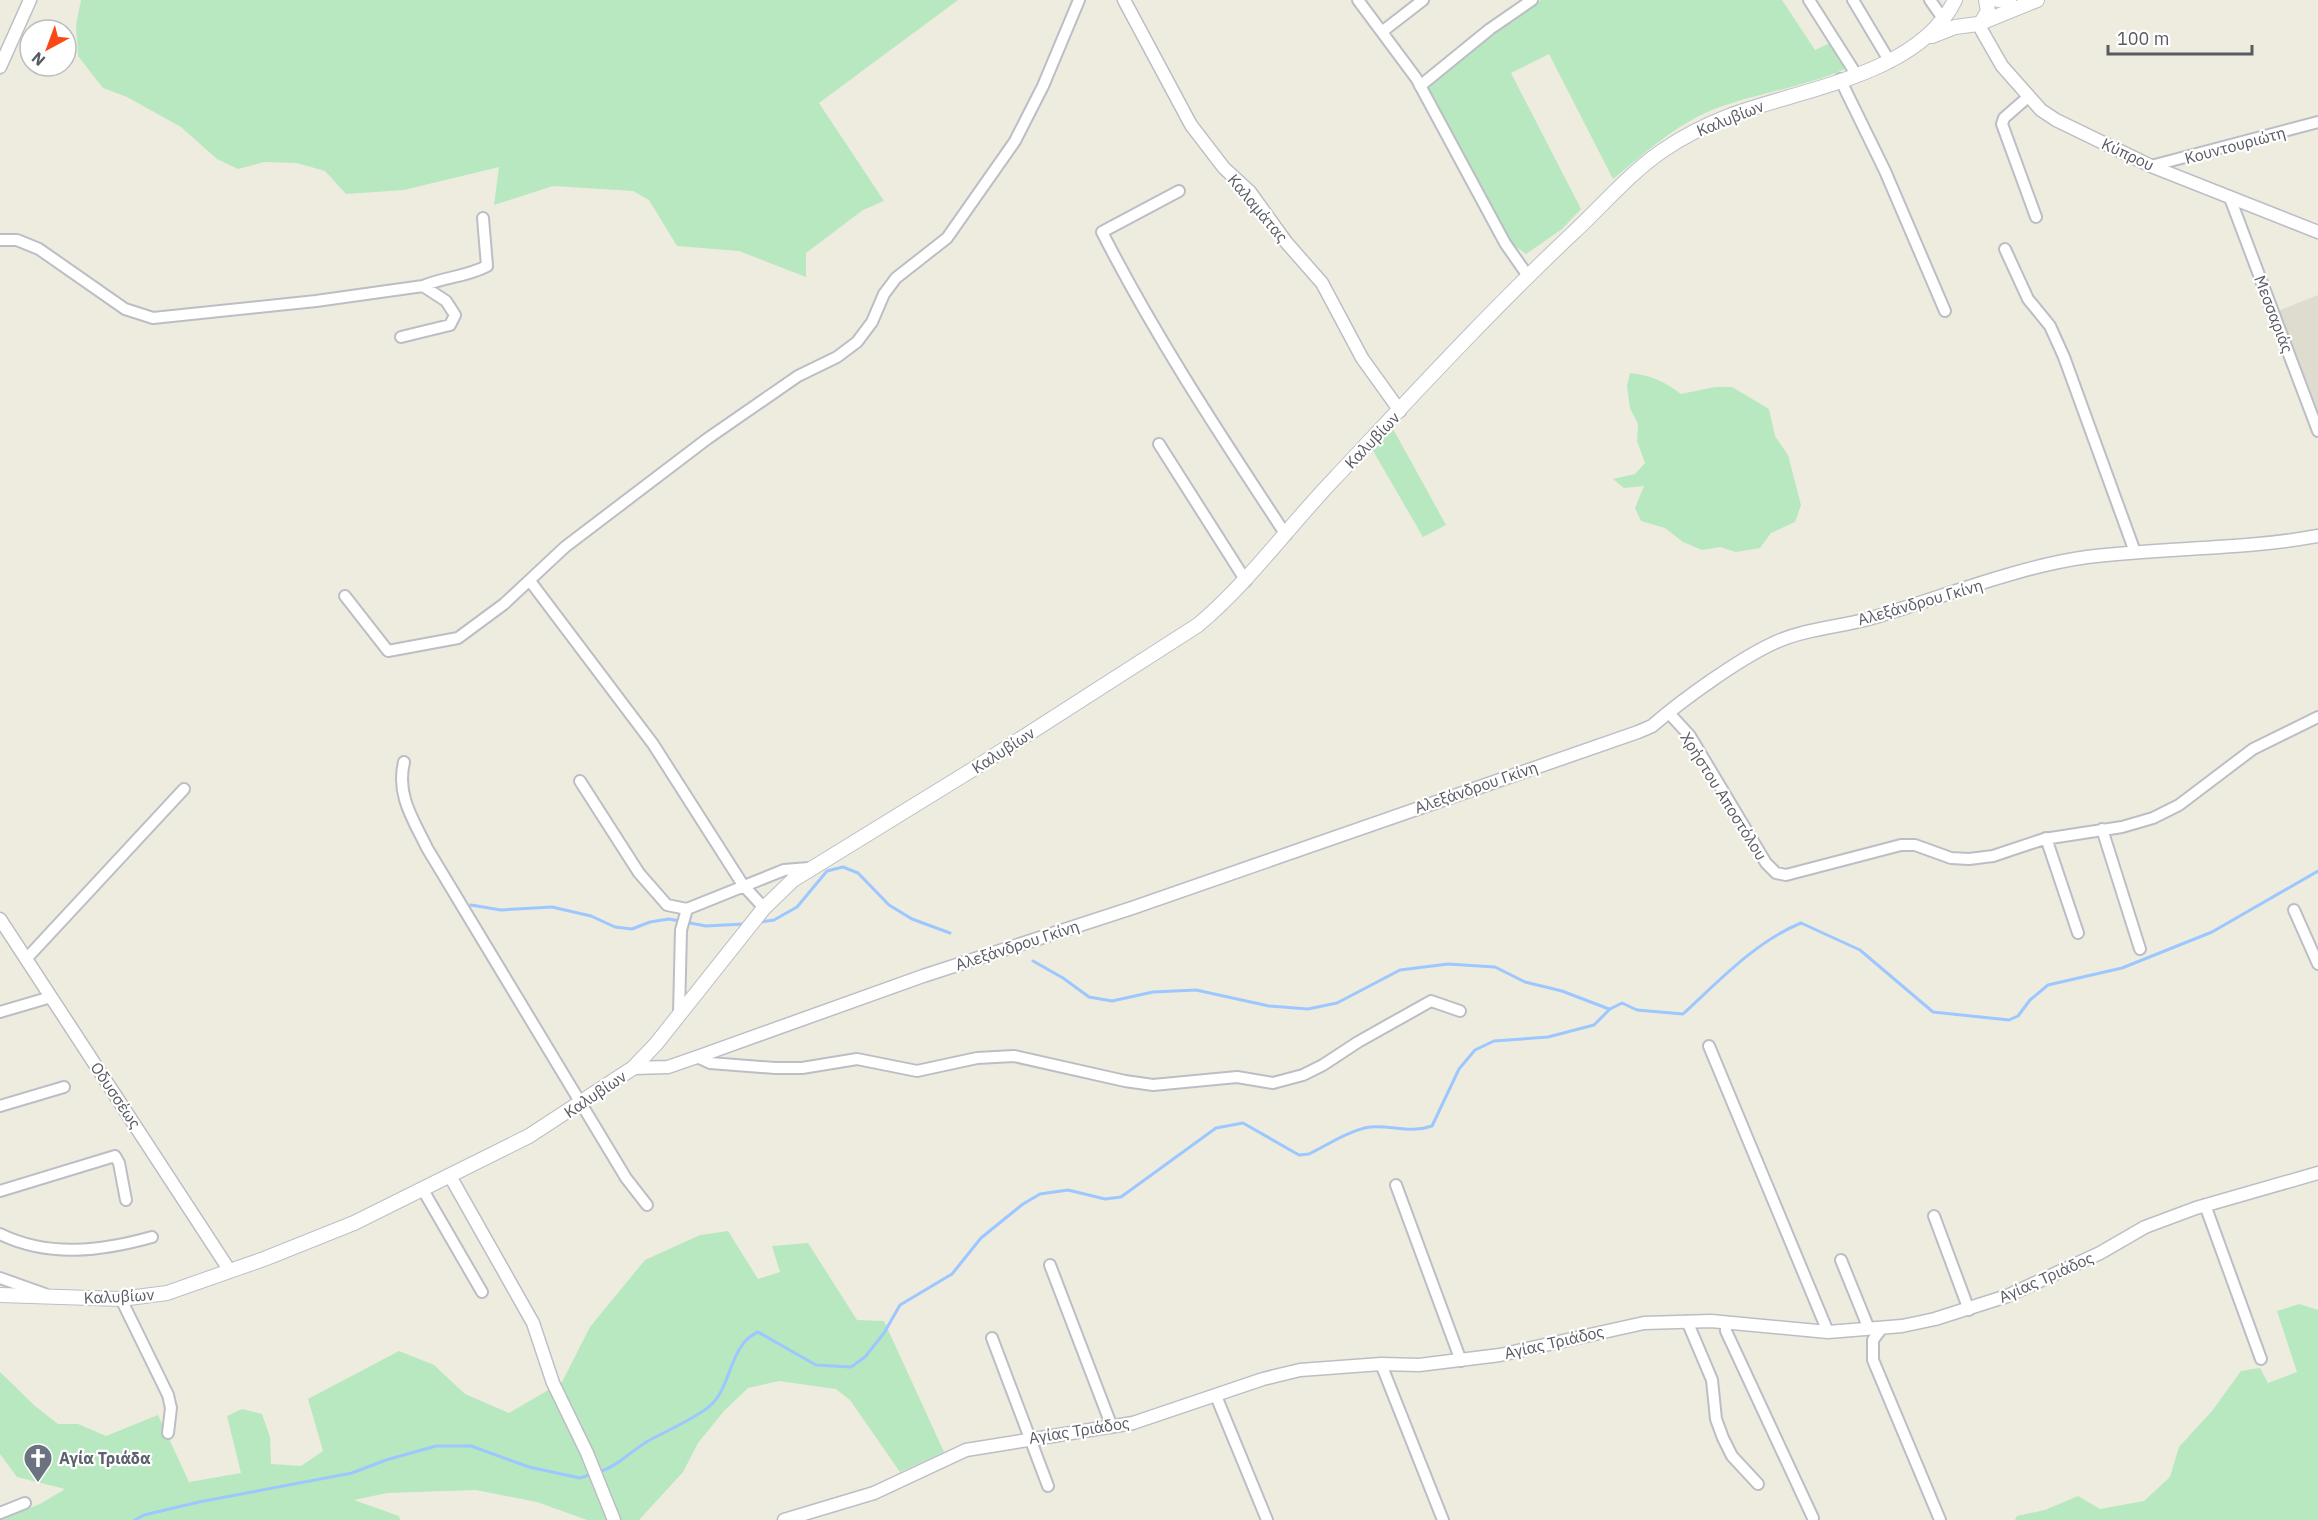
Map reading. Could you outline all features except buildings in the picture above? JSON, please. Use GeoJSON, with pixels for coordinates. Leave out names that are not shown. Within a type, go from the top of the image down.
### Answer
{"type":"FeatureCollection","features":[{"type":"Feature","properties":{"kind":"main road"},"geometry":{"type":"LineString","coordinates":[[1977,24],[1988,11],[1986,0]]}},
{"type":"Feature","properties":{"kind":"main road"},"geometry":{"type":"LineString","coordinates":[[1998,0],[2009,0]]}},
{"type":"Feature","properties":{"kind":"main road","name":"Καλυβίων"},"geometry":{"type":"LineString","coordinates":[[1923,40],[1955,27],[1977,24],[2037,0]]}},
{"type":"Feature","properties":{"kind":"main road","name":"Καλυβίων"},"geometry":{"type":"LineString","coordinates":[[0,1295],[121,1299],[167,1293],[320,1238],[423,1190],[529,1136],[582,1103],[633,1068],[761,912],[809,868],[975,768],[1198,624],[1246,580],[1333,479],[1528,276],[1660,152],[1727,116],[1890,62],[1923,40],[1944,20],[1954,2]]}},
{"type":"Feature","properties":{"kind":"main road","name":"Καλυβίων"},"geometry":{"type":"LineString","coordinates":[[1954,2],[1955,16],[1965,25],[1977,24]]}},
{"type":"Feature","properties":{"kind":"street"},"geometry":{"type":"LineString","coordinates":[[0,67],[30,0]]}},
{"type":"Feature","properties":{"kind":"street"},"geometry":{"type":"LineString","coordinates":[[345,596],[388,651],[458,638],[530,581],[565,547],[707,439],[798,376],[837,357],[857,342],[873,322],[884,294],[896,278],[947,238],[1016,141],[1043,86],[1079,0]]}},
{"type":"Feature","properties":{"kind":"street","name":"Καλαμάτας"},"geometry":{"type":"LineString","coordinates":[[1124,0],[1191,125],[1224,168],[1250,192],[1286,242],[1322,283],[1362,358],[1400,411]]}},
{"type":"Feature","properties":{"kind":"street"},"geometry":{"type":"LineString","coordinates":[[1358,0],[1383,31],[1420,86],[1500,233],[1528,276]]}},
{"type":"Feature","properties":{"kind":"street"},"geometry":{"type":"LineString","coordinates":[[1383,31],[1423,0]]}},
{"type":"Feature","properties":{"kind":"street"},"geometry":{"type":"LineString","coordinates":[[1420,86],[1490,29],[1532,0]]}},
{"type":"Feature","properties":{"kind":"street"},"geometry":{"type":"LineString","coordinates":[[1809,0],[1856,74]]}},
{"type":"Feature","properties":{"kind":"street"},"geometry":{"type":"LineString","coordinates":[[1853,0],[1890,62]]}},
{"type":"Feature","properties":{"kind":"street"},"geometry":{"type":"LineString","coordinates":[[1930,0],[1944,20]]}},
{"type":"Feature","properties":{"kind":"street","name":"Κύπρου"},"geometry":{"type":"LineString","coordinates":[[1977,24],[2002,66],[2028,97],[2056,120],[2151,166],[2318,232]]}},
{"type":"Feature","properties":{"kind":"street"},"geometry":{"type":"LineString","coordinates":[[1840,79],[1885,171],[1945,311]]}},
{"type":"Feature","properties":{"kind":"street"},"geometry":{"type":"LineString","coordinates":[[2028,97],[2004,118],[2002,124],[2036,217]]}},
{"type":"Feature","properties":{"kind":"street","name":"Κουντουριώτη"},"geometry":{"type":"LineString","coordinates":[[2151,166],[2318,122]]}},
{"type":"Feature","properties":{"kind":"street"},"geometry":{"type":"LineString","coordinates":[[1179,191],[1102,232],[1135,297],[1184,378],[1286,535]]}},
{"type":"Feature","properties":{"kind":"street","name":"Μεσσαριάς"},"geometry":{"type":"LineString","coordinates":[[2229,198],[2318,431]]}},
{"type":"Feature","properties":{"kind":"street"},"geometry":{"type":"LineString","coordinates":[[0,240],[17,240],[39,249],[125,309],[153,318],[316,302],[423,286],[440,279],[471,274],[487,266],[483,218]]}},
{"type":"Feature","properties":{"kind":"street"},"geometry":{"type":"LineString","coordinates":[[2005,249],[2028,299],[2050,326],[2064,357],[2135,552]]}},
{"type":"Feature","properties":{"kind":"street"},"geometry":{"type":"LineString","coordinates":[[401,337],[450,325],[455,315],[447,301],[423,286]]}},
{"type":"Feature","properties":{"kind":"street"},"geometry":{"type":"LineString","coordinates":[[1159,444],[1246,580]]}},
{"type":"Feature","properties":{"kind":"street","name":"Αλεξάνδρου Γκίνη"},"geometry":{"type":"LineString","coordinates":[[633,1068],[668,1066],[697,1057],[922,976],[1132,908],[1638,732],[1652,726],[1668,712],[1738,664],[1780,640],[1865,620],[2033,570],[2085,558],[2135,552],[2237,546],[2318,536]]}},
{"type":"Feature","properties":{"kind":"street"},"geometry":{"type":"LineString","coordinates":[[530,581],[653,744],[761,912]]}},
{"type":"Feature","properties":{"kind":"street","name":"Χρήστου Αποστόλου"},"geometry":{"type":"LineString","coordinates":[[1668,712],[1690,736],[1766,863],[1776,873],[1786,875],[1900,845],[1916,845],[1951,858],[1969,859],[1994,856],[2046,838],[2153,818],[2179,805],[2253,749],[2318,717]]}},
{"type":"Feature","properties":{"kind":"street"},"geometry":{"type":"LineString","coordinates":[[404,762],[400,779],[406,806],[427,848],[468,920],[626,1178],[647,1206]]}},
{"type":"Feature","properties":{"kind":"street"},"geometry":{"type":"LineString","coordinates":[[580,781],[639,873],[667,905],[685,913],[743,885],[784,870],[809,868]]}},
{"type":"Feature","properties":{"kind":"street"},"geometry":{"type":"LineString","coordinates":[[27,958],[184,789]]}},
{"type":"Feature","properties":{"kind":"street"},"geometry":{"type":"LineString","coordinates":[[2102,829],[2140,949]]}},
{"type":"Feature","properties":{"kind":"street"},"geometry":{"type":"LineString","coordinates":[[2046,838],[2078,933]]}},
{"type":"Feature","properties":{"kind":"street"},"geometry":{"type":"LineString","coordinates":[[2294,910],[2318,964]]}},
{"type":"Feature","properties":{"kind":"street"},"geometry":{"type":"LineString","coordinates":[[679,1014],[681,930],[685,913]]}},
{"type":"Feature","properties":{"kind":"street","name":"Οδυσσέως"},"geometry":{"type":"LineString","coordinates":[[0,919],[230,1272]]}},
{"type":"Feature","properties":{"kind":"street"},"geometry":{"type":"LineString","coordinates":[[0,1012],[51,998]]}},
{"type":"Feature","properties":{"kind":"street"},"geometry":{"type":"LineString","coordinates":[[697,1057],[710,1063],[775,1068],[802,1068],[857,1059],[917,1071],[977,1058],[1014,1056],[1125,1082],[1153,1085],[1237,1077],[1273,1083],[1303,1075],[1323,1065],[1358,1042],[1431,1002],[1461,1011]]}},
{"type":"Feature","properties":{"kind":"street"},"geometry":{"type":"LineString","coordinates":[[1709,1046],[1828,1332]]}},
{"type":"Feature","properties":{"kind":"street"},"geometry":{"type":"LineString","coordinates":[[0,1106],[64,1086]]}},
{"type":"Feature","properties":{"kind":"street"},"geometry":{"type":"LineString","coordinates":[[0,1191],[115,1156],[119,1163],[126,1200]]}},
{"type":"Feature","properties":{"kind":"street","name":"Αγίας Τριάδος"},"geometry":{"type":"LineString","coordinates":[[783,1520],[874,1493],[966,1450],[1030,1437],[1112,1427],[1160,1416],[1271,1377],[1300,1370],[1381,1364],[1419,1365],[1500,1355],[1644,1323],[1726,1322],[1828,1332],[1935,1319],[2007,1296],[2066,1269],[2145,1227],[2205,1205],[2318,1173]]}},
{"type":"Feature","properties":{"kind":"street"},"geometry":{"type":"LineString","coordinates":[[450,1176],[533,1323],[552,1383],[587,1453],[614,1520]]}},
{"type":"Feature","properties":{"kind":"street"},"geometry":{"type":"LineString","coordinates":[[1396,1185],[1461,1360]]}},
{"type":"Feature","properties":{"kind":"street"},"geometry":{"type":"LineString","coordinates":[[423,1190],[482,1292]]}},
{"type":"Feature","properties":{"kind":"street"},"geometry":{"type":"LineString","coordinates":[[2205,1205],[2261,1359]]}},
{"type":"Feature","properties":{"kind":"street"},"geometry":{"type":"LineString","coordinates":[[1934,1216],[1969,1310]]}},
{"type":"Feature","properties":{"kind":"street"},"geometry":{"type":"LineString","coordinates":[[0,1234],[16,1242],[79,1251],[119,1246],[152,1237]]}},
{"type":"Feature","properties":{"kind":"street"},"geometry":{"type":"LineString","coordinates":[[1841,1260],[1875,1328],[1873,1360],[1940,1520]]}},
{"type":"Feature","properties":{"kind":"street"},"geometry":{"type":"LineString","coordinates":[[1050,1265],[1112,1427]]}},
{"type":"Feature","properties":{"kind":"street"},"geometry":{"type":"LineString","coordinates":[[0,1278],[57,1298]]}},
{"type":"Feature","properties":{"kind":"street"},"geometry":{"type":"LineString","coordinates":[[121,1299],[168,1395],[171,1408],[168,1433]]}},
{"type":"Feature","properties":{"kind":"street"},"geometry":{"type":"LineString","coordinates":[[1687,1321],[1712,1380],[1716,1419],[1723,1438],[1732,1456],[1758,1484]]}},
{"type":"Feature","properties":{"kind":"street"},"geometry":{"type":"LineString","coordinates":[[1726,1322],[1726,1331],[1756,1400],[1812,1518]]}},
{"type":"Feature","properties":{"kind":"street"},"geometry":{"type":"LineString","coordinates":[[992,1338],[1048,1486]]}},
{"type":"Feature","properties":{"kind":"street"},"geometry":{"type":"LineString","coordinates":[[1381,1364],[1443,1520]]}},
{"type":"Feature","properties":{"kind":"street"},"geometry":{"type":"LineString","coordinates":[[1216,1396],[1268,1520]]}},
{"type":"Feature","properties":{"kind":"street"},"geometry":{"type":"LineString","coordinates":[[0,1513],[26,1503]]}},
{"type":"Feature","properties":{"kind":"shaded area"},"geometry":{"type":"Polygon","coordinates":[[[2318,295],[2318,416],[2278,311],[2318,295]]]}},
{"type":"Feature","properties":{"kind":"green space"},"geometry":{"type":"Polygon","coordinates":[[[81,0],[958,0],[819,103],[884,201],[863,210],[806,253],[806,277],[739,251],[677,246],[649,200],[633,191],[553,186],[494,205],[499,167],[404,190],[346,194],[325,171],[297,163],[264,162],[238,169],[217,159],[181,127],[127,97],[103,88],[78,56],[77,18],[81,0]]]}},
{"type":"Feature","properties":{"kind":"green space"},"geometry":{"type":"Polygon","coordinates":[[[1541,0],[1782,0],[1815,50],[1830,43],[1845,69],[1829,76],[1728,104],[1698,116],[1660,141],[1613,179],[1549,54],[1511,73],[1581,209],[1562,229],[1526,254],[1508,241],[1423,87],[1541,0]]]}},
{"type":"Feature","properties":{"kind":"green space"},"geometry":{"type":"Polygon","coordinates":[[[1630,373],[1645,375],[1681,394],[1715,387],[1732,387],[1769,409],[1775,436],[1788,455],[1801,505],[1795,522],[1771,533],[1760,548],[1736,552],[1720,547],[1702,550],[1683,542],[1665,528],[1641,521],[1635,508],[1644,486],[1624,488],[1613,479],[1635,474],[1645,463],[1637,441],[1638,424],[1630,408],[1627,386],[1630,373]]]}},
{"type":"Feature","properties":{"kind":"green space"},"geometry":{"type":"Polygon","coordinates":[[[1392,427],[1446,525],[1423,537],[1372,449],[1392,427]]]}},
{"type":"Feature","properties":{"kind":"green space"},"geometry":{"type":"Polygon","coordinates":[[[728,1231],[758,1279],[780,1272],[772,1246],[808,1243],[857,1320],[884,1321],[944,1452],[900,1472],[850,1400],[836,1389],[779,1381],[748,1388],[724,1411],[698,1443],[683,1472],[639,1520],[587,1520],[537,1502],[476,1490],[387,1493],[354,1500],[399,1516],[400,1520],[0,1520],[40,1504],[65,1489],[17,1477],[0,1454],[0,1372],[35,1406],[58,1424],[78,1424],[106,1436],[158,1415],[189,1482],[241,1473],[227,1416],[242,1409],[262,1414],[270,1437],[271,1464],[301,1466],[323,1451],[308,1399],[399,1351],[434,1365],[465,1394],[509,1413],[562,1382],[590,1327],[645,1260],[700,1235],[728,1231]]]}},
{"type":"Feature","properties":{"kind":"green space"},"geometry":{"type":"Polygon","coordinates":[[[2299,1304],[2318,1310],[2318,1520],[2015,1520],[2017,1516],[2045,1510],[2078,1496],[2100,1509],[2144,1501],[2170,1477],[2179,1447],[2212,1411],[2241,1371],[2260,1368],[2268,1383],[2297,1372],[2277,1311],[2299,1304]]]}},
{"type":"Feature","properties":{"kind":"waterway"},"geometry":{"type":"LineString","coordinates":[[760,922],[774,920],[797,907],[827,871],[843,867],[858,873],[889,905],[912,919],[950,933]]}},
{"type":"Feature","properties":{"kind":"waterway"},"geometry":{"type":"LineString","coordinates":[[598,1472],[605,1470],[648,1441],[691,1419],[712,1404],[724,1386],[736,1355],[749,1338],[758,1332],[816,1365],[851,1367],[865,1357],[884,1333],[900,1305],[952,1274],[981,1238],[1023,1204],[1040,1194],[1068,1190],[1105,1199],[1121,1197],[1216,1128],[1243,1123],[1299,1155],[1309,1154],[1347,1134],[1370,1127],[1416,1129],[1432,1126],[1459,1069],[1475,1050],[1494,1041],[1548,1037],[1594,1025],[1610,1009],[1622,1003],[1637,1010],[1683,1014],[1753,951],[1801,923],[1860,950],[1933,1012],[2009,1020],[2018,1016],[2030,1000],[2048,985],[2122,968],[2212,932],[2318,871]]}},
{"type":"Feature","properties":{"kind":"waterway"},"geometry":{"type":"LineString","coordinates":[[471,905],[501,910],[552,907],[591,916],[615,927],[632,929],[650,922],[669,919],[706,926],[744,924]]}},
{"type":"Feature","properties":{"kind":"waterway"},"geometry":{"type":"LineString","coordinates":[[1033,961],[1063,978],[1089,997],[1112,1001],[1153,992],[1196,990],[1269,1006],[1308,1009],[1337,1003],[1400,970],[1448,964],[1495,967],[1525,982],[1562,991],[1609,1009]]}},
{"type":"Feature","properties":{"kind":"waterway"},"geometry":{"type":"LineString","coordinates":[[135,1520],[144,1515],[199,1502],[352,1473],[386,1460],[436,1446],[471,1446],[529,1467],[580,1478],[592,1474]]}},
{"type":"Feature","properties":{"kind":"place","name":"Αγία Τριάδα"},"geometry":{"type":"Point","coordinates":[38,1484]}}]}
